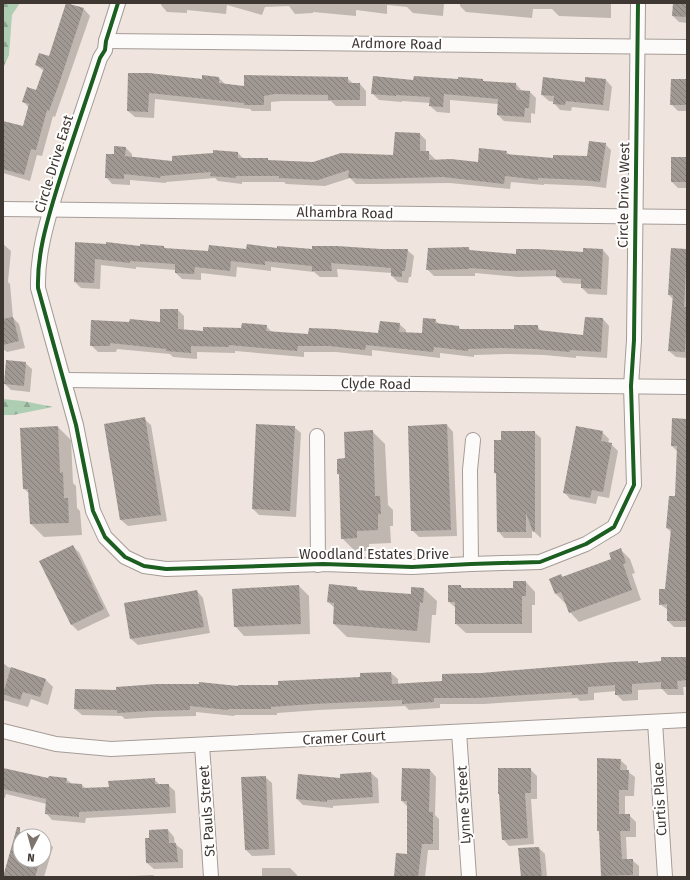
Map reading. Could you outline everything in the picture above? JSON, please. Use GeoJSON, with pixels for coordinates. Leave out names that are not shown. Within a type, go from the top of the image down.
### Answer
{"type":"FeatureCollection","features":[{"type":"Feature","properties":{"kind":"street","name":"Circle Drive East"},"geometry":{"type":"LineString","coordinates":[[65,380],[38,288],[37,272],[51,210],[64,166],[98,65],[105,50],[106,41],[118,3]]}},
{"type":"Feature","properties":{"kind":"street","name":"Circle Drive West"},"geometry":{"type":"LineString","coordinates":[[631,386],[634,340],[638,3]]}},
{"type":"Feature","properties":{"kind":"street","name":"Ardmore Road"},"geometry":{"type":"LineString","coordinates":[[106,41],[687,47]]}},
{"type":"Feature","properties":{"kind":"street","name":"Alhambra Road"},"geometry":{"type":"LineString","coordinates":[[3,209],[687,217]]}},
{"type":"Feature","properties":{"kind":"street","name":"Clyde Road"},"geometry":{"type":"LineString","coordinates":[[65,380],[687,387]]}},
{"type":"Feature","properties":{"kind":"street","name":"Woodland Estates Drive"},"geometry":{"type":"LineString","coordinates":[[65,380],[76,425],[93,511],[105,537],[125,557],[144,566],[166,569],[318,565],[412,567],[540,562],[586,544],[614,527],[634,485],[631,386]]}},
{"type":"Feature","properties":{"kind":"street"},"geometry":{"type":"LineString","coordinates":[[317,436],[318,565]]}},
{"type":"Feature","properties":{"kind":"street"},"geometry":{"type":"LineString","coordinates":[[471,564],[470,470],[473,440]]}},
{"type":"Feature","properties":{"kind":"street","name":"Cramer Court"},"geometry":{"type":"LineString","coordinates":[[3,732],[56,744],[110,749],[687,720]]}},
{"type":"Feature","properties":{"kind":"street","name":"Curtis Place"},"geometry":{"type":"LineString","coordinates":[[655,722],[665,877]]}},
{"type":"Feature","properties":{"kind":"street","name":"Lynne Street"},"geometry":{"type":"LineString","coordinates":[[459,732],[469,877]]}},
{"type":"Feature","properties":{"kind":"street","name":"St Pauls Street"},"geometry":{"type":"LineString","coordinates":[[202,745],[211,877]]}},
{"type":"Feature","properties":{"kind":"green space"},"geometry":{"type":"Polygon","coordinates":[[[3,3],[20,3],[12,15],[9,55],[3,68],[3,3]]]}},
{"type":"Feature","properties":{"kind":"green space"},"geometry":{"type":"Polygon","coordinates":[[[3,399],[53,407],[13,415],[3,415],[3,399]]]}},
{"type":"Feature","properties":{"kind":"building"},"geometry":{"type":"Polygon","coordinates":[[[66,3],[84,8],[60,81],[49,111],[47,110],[36,150],[31,149],[24,175],[3,169],[3,121],[23,126],[29,104],[22,102],[27,87],[36,90],[44,68],[35,65],[39,53],[49,56],[66,3]]]}},
{"type":"Feature","properties":{"kind":"building"},"geometry":{"type":"Polygon","coordinates":[[[673,3],[687,3],[687,17],[672,16],[673,3]]]}},
{"type":"Feature","properties":{"kind":"building"},"geometry":{"type":"Polygon","coordinates":[[[128,73],[149,73],[202,79],[202,75],[219,77],[219,83],[244,86],[244,75],[348,77],[348,83],[360,83],[360,100],[328,100],[328,95],[275,94],[264,96],[264,105],[244,105],[244,103],[149,93],[148,112],[127,111],[128,73]]]}},
{"type":"Feature","properties":{"kind":"building"},"geometry":{"type":"Polygon","coordinates":[[[373,76],[413,80],[414,76],[458,79],[458,77],[483,79],[483,81],[516,83],[516,90],[530,91],[529,108],[525,108],[524,117],[497,115],[498,99],[444,94],[443,107],[429,106],[430,97],[371,94],[373,76]]]}},
{"type":"Feature","properties":{"kind":"building"},"geometry":{"type":"Polygon","coordinates":[[[543,77],[585,82],[585,77],[606,79],[603,105],[566,101],[565,105],[553,104],[554,96],[541,95],[543,77]]]}},
{"type":"Feature","properties":{"kind":"building"},"geometry":{"type":"Polygon","coordinates":[[[671,79],[687,79],[687,105],[670,105],[671,79]]]}},
{"type":"Feature","properties":{"kind":"building"},"geometry":{"type":"Polygon","coordinates":[[[395,132],[420,133],[420,151],[429,151],[429,160],[451,159],[478,162],[479,148],[507,151],[506,154],[553,158],[553,155],[587,156],[589,141],[606,143],[600,182],[538,178],[538,180],[505,176],[504,184],[443,177],[370,179],[348,178],[349,170],[318,180],[279,178],[279,176],[236,176],[236,178],[210,176],[211,172],[161,176],[160,178],[124,174],[124,179],[105,178],[106,154],[114,154],[114,146],[126,147],[125,156],[172,161],[172,156],[213,153],[213,150],[238,152],[238,158],[268,158],[268,160],[313,162],[341,153],[393,155],[395,132]]]}},
{"type":"Feature","properties":{"kind":"building"},"geometry":{"type":"Polygon","coordinates":[[[671,157],[687,157],[687,182],[671,182],[671,157]]]}},
{"type":"Feature","properties":{"kind":"building"},"geometry":{"type":"Polygon","coordinates":[[[75,242],[106,244],[106,242],[140,246],[140,244],[164,246],[164,248],[208,251],[209,245],[246,249],[247,244],[277,248],[277,246],[312,249],[312,246],[337,246],[408,249],[405,271],[402,271],[402,277],[391,276],[391,268],[331,263],[332,271],[312,271],[312,266],[265,261],[265,265],[231,261],[230,271],[195,267],[194,274],[175,273],[175,264],[130,261],[130,263],[95,259],[94,283],[74,282],[75,242]]]}},
{"type":"Feature","properties":{"kind":"building"},"geometry":{"type":"Polygon","coordinates":[[[469,247],[469,250],[516,254],[516,249],[583,252],[583,248],[603,249],[601,289],[581,288],[581,279],[556,277],[556,270],[511,271],[469,268],[426,270],[428,248],[469,247]]]}},
{"type":"Feature","properties":{"kind":"building"},"geometry":{"type":"Polygon","coordinates":[[[671,248],[687,249],[684,307],[687,307],[685,352],[668,351],[673,295],[668,295],[671,248]]]}},
{"type":"Feature","properties":{"kind":"building"},"geometry":{"type":"Polygon","coordinates":[[[160,309],[178,309],[178,329],[203,331],[203,327],[241,328],[242,323],[267,325],[266,331],[308,334],[309,328],[378,333],[380,321],[400,323],[399,332],[422,333],[423,318],[436,319],[435,323],[459,326],[459,329],[514,329],[514,325],[538,325],[538,330],[583,335],[585,317],[603,318],[601,352],[570,350],[570,352],[500,348],[468,349],[468,351],[434,347],[433,352],[366,345],[365,350],[329,346],[298,346],[297,351],[229,345],[229,347],[191,346],[191,353],[110,343],[110,346],[90,346],[91,320],[129,322],[130,319],[160,322],[160,309]]]}},
{"type":"Feature","properties":{"kind":"building"},"geometry":{"type":"Polygon","coordinates":[[[13,317],[19,341],[3,345],[3,319],[13,317]]]}},
{"type":"Feature","properties":{"kind":"building"},"geometry":{"type":"Polygon","coordinates":[[[6,360],[26,362],[24,386],[4,384],[6,360]]]}},
{"type":"Feature","properties":{"kind":"building"},"geometry":{"type":"Polygon","coordinates":[[[145,417],[161,515],[120,520],[104,424],[145,417]]]}},
{"type":"Feature","properties":{"kind":"building"},"geometry":{"type":"Polygon","coordinates":[[[672,418],[687,419],[687,621],[667,621],[667,604],[659,605],[659,589],[665,589],[671,529],[666,528],[669,496],[675,496],[677,446],[671,446],[672,418]]]}},
{"type":"Feature","properties":{"kind":"building"},"geometry":{"type":"Polygon","coordinates":[[[256,424],[295,426],[290,511],[252,509],[256,424]]]}},
{"type":"Feature","properties":{"kind":"building"},"geometry":{"type":"Polygon","coordinates":[[[447,424],[451,530],[411,531],[408,426],[447,424]]]}},
{"type":"Feature","properties":{"kind":"building"},"geometry":{"type":"Polygon","coordinates":[[[58,426],[60,473],[63,472],[64,498],[68,498],[69,523],[30,524],[28,489],[23,489],[20,428],[58,426]]]}},
{"type":"Feature","properties":{"kind":"building"},"geometry":{"type":"Polygon","coordinates":[[[576,426],[603,431],[601,441],[612,443],[603,492],[592,490],[590,498],[563,493],[576,426]]]}},
{"type":"Feature","properties":{"kind":"building"},"geometry":{"type":"Polygon","coordinates":[[[373,430],[375,496],[380,496],[381,514],[378,514],[378,530],[357,531],[357,538],[341,539],[339,474],[337,474],[337,459],[345,458],[344,432],[373,430]]]}},
{"type":"Feature","properties":{"kind":"building"},"geometry":{"type":"Polygon","coordinates":[[[501,431],[535,431],[535,531],[533,532],[526,513],[526,532],[497,532],[494,440],[501,440],[501,431]]]}},
{"type":"Feature","properties":{"kind":"building"},"geometry":{"type":"Polygon","coordinates":[[[73,545],[104,609],[71,625],[39,561],[73,545]]]}},
{"type":"Feature","properties":{"kind":"building"},"geometry":{"type":"Polygon","coordinates":[[[621,548],[626,563],[623,564],[632,590],[569,613],[561,592],[555,594],[549,579],[561,574],[562,577],[611,559],[609,553],[621,548]]]}},
{"type":"Feature","properties":{"kind":"building"},"geometry":{"type":"Polygon","coordinates":[[[513,581],[526,581],[526,596],[522,596],[522,624],[455,624],[455,602],[448,602],[448,585],[461,585],[461,588],[513,588],[513,581]]]}},
{"type":"Feature","properties":{"kind":"building"},"geometry":{"type":"Polygon","coordinates":[[[329,584],[357,587],[357,590],[411,594],[411,587],[424,588],[423,603],[420,602],[417,631],[333,624],[334,603],[327,602],[329,584]]]}},
{"type":"Feature","properties":{"kind":"building"},"geometry":{"type":"Polygon","coordinates":[[[299,585],[301,624],[234,627],[232,589],[299,585]]]}},
{"type":"Feature","properties":{"kind":"building"},"geometry":{"type":"Polygon","coordinates":[[[197,590],[204,627],[130,639],[124,603],[197,590]]]}},
{"type":"Feature","properties":{"kind":"building"},"geometry":{"type":"Polygon","coordinates":[[[661,657],[687,657],[687,680],[677,681],[678,689],[661,689],[661,682],[632,684],[632,694],[615,695],[615,685],[588,687],[588,694],[572,695],[572,692],[477,698],[434,698],[434,702],[402,704],[402,700],[312,704],[271,707],[271,709],[228,710],[190,706],[190,710],[118,713],[117,710],[74,709],[75,689],[116,690],[116,687],[157,684],[199,684],[199,682],[238,686],[278,685],[278,681],[360,677],[360,673],[391,672],[392,684],[442,681],[442,674],[481,673],[614,662],[638,661],[638,663],[661,661],[661,657]]]}},
{"type":"Feature","properties":{"kind":"building"},"geometry":{"type":"Polygon","coordinates":[[[11,667],[46,679],[40,697],[23,692],[20,700],[3,694],[11,667]]]}},
{"type":"Feature","properties":{"kind":"building"},"geometry":{"type":"Polygon","coordinates":[[[597,758],[621,759],[620,770],[629,770],[628,790],[619,790],[619,814],[630,814],[630,831],[620,831],[622,859],[633,859],[633,875],[601,876],[599,831],[597,831],[597,758]]]}},
{"type":"Feature","properties":{"kind":"building"},"geometry":{"type":"Polygon","coordinates":[[[3,768],[48,778],[49,776],[67,778],[66,783],[82,784],[82,788],[109,787],[108,781],[155,778],[155,784],[169,784],[170,807],[79,812],[79,817],[45,814],[46,799],[3,789],[3,768]]]}},
{"type":"Feature","properties":{"kind":"building"},"geometry":{"type":"Polygon","coordinates":[[[402,768],[430,769],[429,812],[433,812],[433,844],[422,844],[418,877],[394,877],[396,853],[407,854],[407,801],[401,801],[402,768]]]}},
{"type":"Feature","properties":{"kind":"building"},"geometry":{"type":"Polygon","coordinates":[[[498,768],[531,768],[531,793],[525,793],[528,838],[502,840],[498,794],[498,768]]]}},
{"type":"Feature","properties":{"kind":"building"},"geometry":{"type":"Polygon","coordinates":[[[371,772],[373,797],[327,800],[327,802],[296,799],[298,774],[340,778],[340,774],[371,772]]]}},
{"type":"Feature","properties":{"kind":"building"},"geometry":{"type":"Polygon","coordinates":[[[266,776],[269,849],[245,850],[241,777],[266,776]]]}},
{"type":"Feature","properties":{"kind":"building"},"geometry":{"type":"Polygon","coordinates":[[[168,829],[169,843],[176,843],[178,862],[146,863],[145,838],[149,838],[149,830],[168,829]]]}},
{"type":"Feature","properties":{"kind":"building"},"geometry":{"type":"Polygon","coordinates":[[[12,845],[12,868],[38,868],[35,877],[3,877],[12,845]]]}},
{"type":"Feature","properties":{"kind":"building"},"geometry":{"type":"Polygon","coordinates":[[[539,847],[542,877],[521,877],[518,848],[539,847]]]}},
{"type":"Feature","properties":{"kind":"cycle path"},"geometry":{"type":"LineString","coordinates":[[118,3],[106,41],[105,50],[100,58],[48,218],[39,264],[38,288],[76,425],[93,511],[105,537],[125,557],[144,566],[166,569],[323,564],[412,567],[540,562],[586,544],[614,527],[634,485],[631,386],[634,340],[638,3]]}}]}
